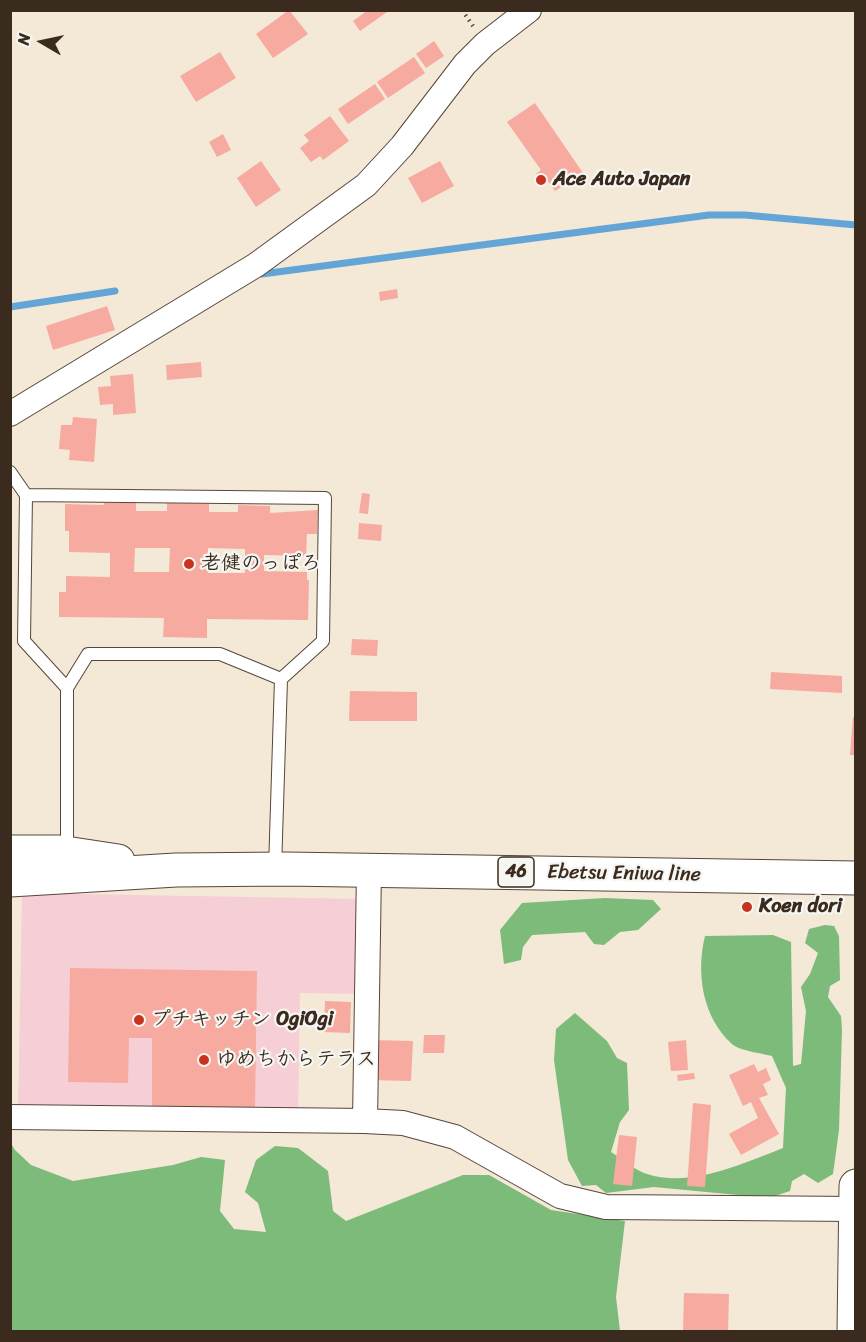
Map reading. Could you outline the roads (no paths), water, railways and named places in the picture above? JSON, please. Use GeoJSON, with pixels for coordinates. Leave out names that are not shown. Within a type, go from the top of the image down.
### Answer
{"type":"FeatureCollection","features":[{"type":"Feature","properties":{"kind":"main road","name":"Ebetsu Eniwa line"},"geometry":{"type":"LineString","coordinates":[[10,852],[67,854],[176,870]]}},
{"type":"Feature","properties":{"kind":"main road","name":"Ebetsu Eniwa line"},"geometry":{"type":"LineString","coordinates":[[10,880],[176,870],[275,869],[855,878]]}},
{"type":"Feature","properties":{"kind":"main road"},"geometry":{"type":"LineString","coordinates":[[854,1332],[855,1186]]}},
{"type":"Feature","properties":{"kind":"street"},"geometry":{"type":"LineString","coordinates":[[10,414],[256,265],[366,185],[402,146],[465,64],[485,44],[529,10]]}},
{"type":"Feature","properties":{"kind":"street"},"geometry":{"type":"LineString","coordinates":[[364,1120],[369,870]]}},
{"type":"Feature","properties":{"kind":"street"},"geometry":{"type":"LineString","coordinates":[[10,1117],[364,1120],[402,1123],[455,1137],[560,1196],[606,1208],[855,1209]]}},
{"type":"Feature","properties":{"kind":"lane"},"geometry":{"type":"LineString","coordinates":[[10,472],[26,495],[24,641],[66,688]]}},
{"type":"Feature","properties":{"kind":"lane"},"geometry":{"type":"LineString","coordinates":[[26,495],[325,498],[323,641],[280,679],[275,869]]}},
{"type":"Feature","properties":{"kind":"lane"},"geometry":{"type":"LineString","coordinates":[[67,854],[66,688],[88,654],[220,654],[280,679]]}},
{"type":"Feature","properties":{"kind":"waterway"},"geometry":{"type":"LineString","coordinates":[[262,274],[709,215],[745,215],[856,225]]}},
{"type":"Feature","properties":{"kind":"waterway"},"geometry":{"type":"LineString","coordinates":[[10,307],[115,291]]}},
{"type":"Feature","properties":{"kind":"place","name":"Ace Auto Japan"},"geometry":{"type":"Point","coordinates":[541,180]}},
{"type":"Feature","properties":{"kind":"place","name":"老健のっぽろ"},"geometry":{"type":"Point","coordinates":[189,564]}},
{"type":"Feature","properties":{"kind":"place","name":"Koen dori"},"geometry":{"type":"Point","coordinates":[747,907]}},
{"type":"Feature","properties":{"kind":"place","name":"プチキッチン OgiOgi"},"geometry":{"type":"Point","coordinates":[139,1020]}},
{"type":"Feature","properties":{"kind":"place","name":"ゆめちからテラス"},"geometry":{"type":"Point","coordinates":[204,1060]}}]}
